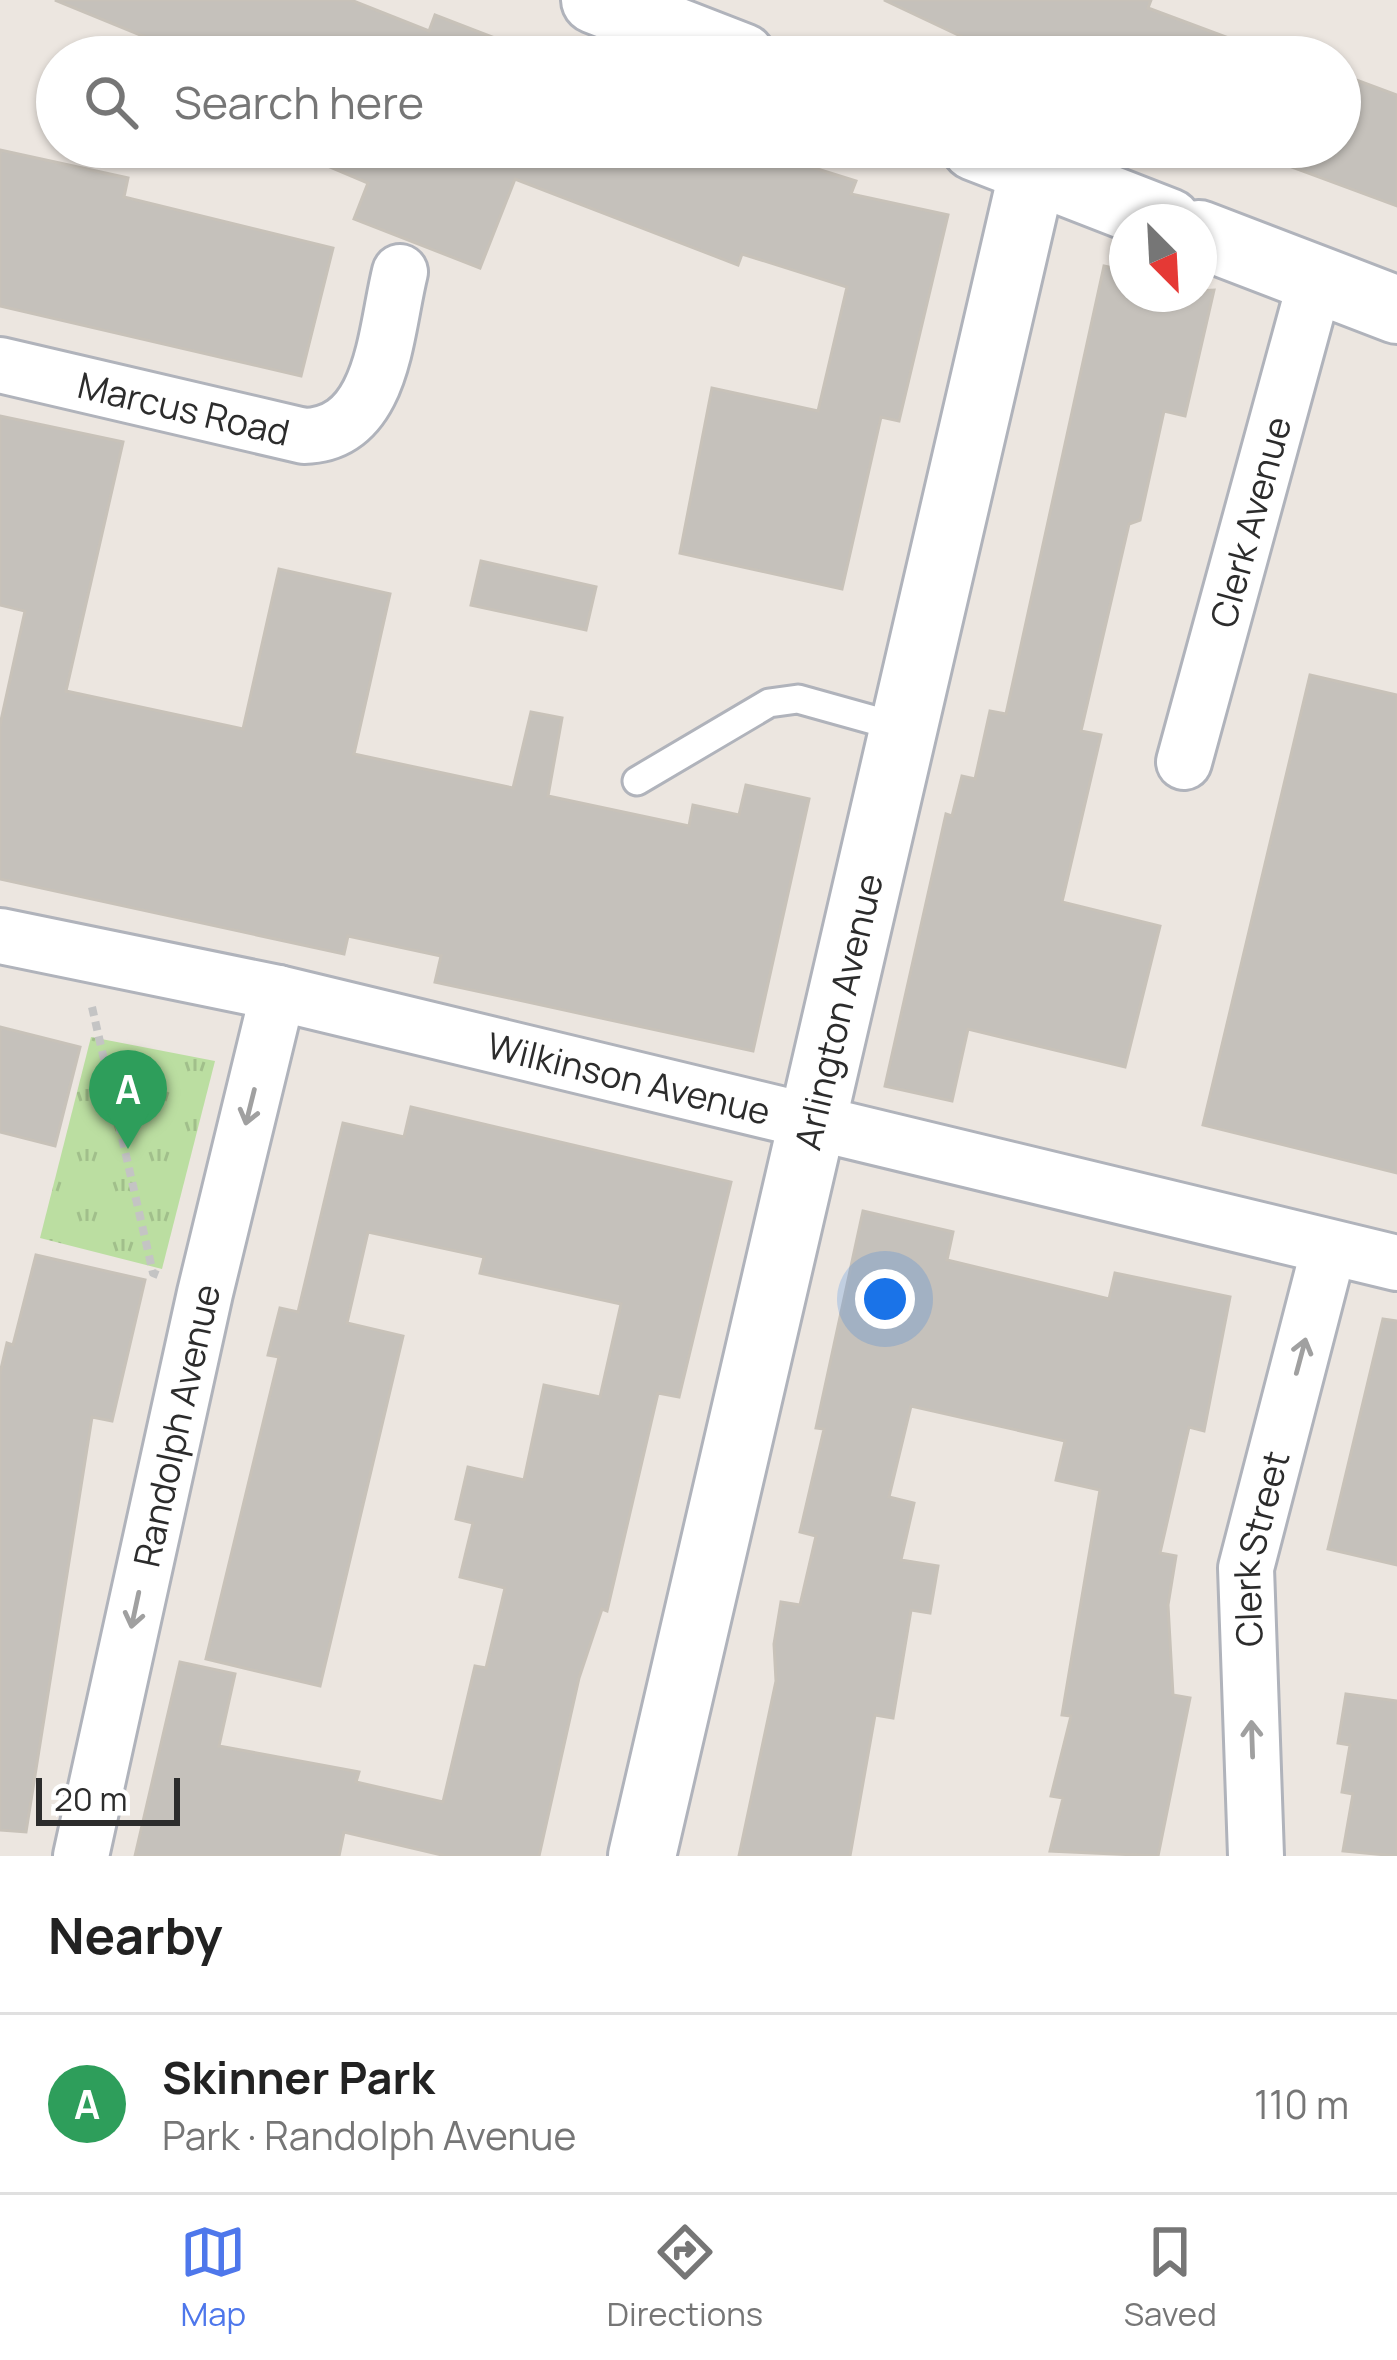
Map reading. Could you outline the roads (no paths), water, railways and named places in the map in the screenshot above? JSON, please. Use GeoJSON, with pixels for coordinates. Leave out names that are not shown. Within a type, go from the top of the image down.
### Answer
{"type":"FeatureCollection","features":[{"type":"Feature","properties":{"kind":"street"},"geometry":{"type":"LineString","coordinates":[[595,0],[688,36]]}},
{"type":"Feature","properties":{"kind":"street","name":"Arlington Avenue"},"geometry":{"type":"LineString","coordinates":[[642,1856],[902,728],[1002,168]]}},
{"type":"Feature","properties":{"kind":"street"},"geometry":{"type":"LineString","coordinates":[[1030,168],[1122,204]]}},
{"type":"Feature","properties":{"kind":"street"},"geometry":{"type":"LineString","coordinates":[[1217,241],[1397,310]]}},
{"type":"Feature","properties":{"kind":"street","name":"Marcus Road"},"geometry":{"type":"LineString","coordinates":[[0,365],[304,436],[325,435],[343,428],[368,401],[400,272]]}},
{"type":"Feature","properties":{"kind":"street","name":"Clerk Avenue"},"geometry":{"type":"LineString","coordinates":[[1184,762],[1316,279]]}},
{"type":"Feature","properties":{"kind":"street","name":"Wilkinson Avenue"},"geometry":{"type":"LineString","coordinates":[[0,937],[278,993],[1397,1263]]}},
{"type":"Feature","properties":{"kind":"street","name":"Randolph Avenue"},"geometry":{"type":"LineString","coordinates":[[81,1856],[205,1293],[278,993]]}},
{"type":"Feature","properties":{"kind":"street","name":"Clerk Street"},"geometry":{"type":"LineString","coordinates":[[1256,1856],[1246,1568],[1329,1248]]}},
{"type":"Feature","properties":{"kind":"lane"},"geometry":{"type":"LineString","coordinates":[[638,782],[769,704],[798,700],[902,728]]}},
{"type":"Feature","properties":{"kind":"place","name":"Skinner Park"},"geometry":{"type":"Point","coordinates":[128,1149]}}]}
